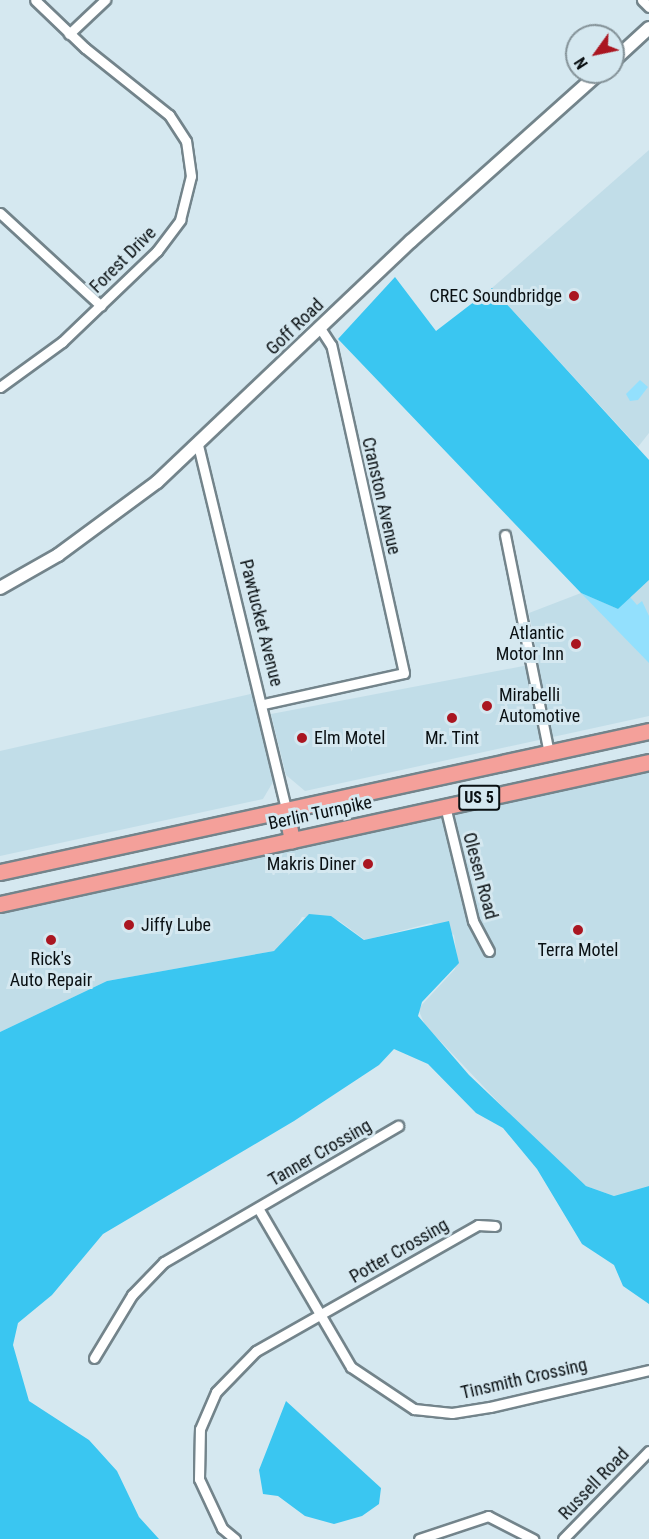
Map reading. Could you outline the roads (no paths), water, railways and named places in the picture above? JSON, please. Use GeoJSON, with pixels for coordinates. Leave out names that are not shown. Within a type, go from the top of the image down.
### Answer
{"type":"FeatureCollection","features":[{"type":"Feature","properties":{"kind":"highway","name":"Berlin Turnpike"},"geometry":{"type":"LineString","coordinates":[[0,872],[649,730]]}},
{"type":"Feature","properties":{"kind":"highway","name":"Berlin Turnpike"},"geometry":{"type":"LineString","coordinates":[[0,904],[649,762]]}},
{"type":"Feature","properties":{"kind":"highway"},"geometry":{"type":"LineString","coordinates":[[286,810],[292,840]]}},
{"type":"Feature","properties":{"kind":"street","name":"Forest Drive"},"geometry":{"type":"LineString","coordinates":[[0,387],[52,351],[101,306],[177,227],[186,204],[190,158],[169,114],[69,34],[35,0]]}},
{"type":"Feature","properties":{"kind":"street"},"geometry":{"type":"LineString","coordinates":[[69,34],[105,0]]}},
{"type":"Feature","properties":{"kind":"street"},"geometry":{"type":"LineString","coordinates":[[642,0],[649,7]]}},
{"type":"Feature","properties":{"kind":"street"},"geometry":{"type":"LineString","coordinates":[[625,49],[649,28]]}},
{"type":"Feature","properties":{"kind":"street","name":"Goff Road"},"geometry":{"type":"LineString","coordinates":[[0,588],[109,520],[198,445],[320,328],[587,84]]}},
{"type":"Feature","properties":{"kind":"street"},"geometry":{"type":"LineString","coordinates":[[0,213],[101,306]]}},
{"type":"Feature","properties":{"kind":"street","name":"Cranston Avenue"},"geometry":{"type":"LineString","coordinates":[[264,704],[404,673],[331,345],[320,328]]}},
{"type":"Feature","properties":{"kind":"street","name":"Pawtucket Avenue"},"geometry":{"type":"LineString","coordinates":[[198,445],[264,704],[286,810]]}},
{"type":"Feature","properties":{"kind":"street"},"geometry":{"type":"LineString","coordinates":[[505,534],[549,753]]}},
{"type":"Feature","properties":{"kind":"street","name":"Olesen Road"},"geometry":{"type":"LineString","coordinates":[[445,806],[473,921],[489,951]]}},
{"type":"Feature","properties":{"kind":"street","name":"Tanner Crossing"},"geometry":{"type":"LineString","coordinates":[[94,1358],[132,1295],[164,1262],[398,1126]]}},
{"type":"Feature","properties":{"kind":"street","name":"Tinsmith Crossing"},"geometry":{"type":"LineString","coordinates":[[258,1208],[351,1367],[414,1409],[452,1413],[490,1407],[649,1370]]}},
{"type":"Feature","properties":{"kind":"street","name":"Potter Crossing"},"geometry":{"type":"LineString","coordinates":[[235,1539],[222,1528],[198,1479],[200,1429],[216,1392],[256,1351],[478,1226],[495,1226]]}},
{"type":"Feature","properties":{"kind":"street","name":"Russell Road"},"geometry":{"type":"LineString","coordinates":[[563,1539],[649,1451]]}},
{"type":"Feature","properties":{"kind":"street"},"geometry":{"type":"LineString","coordinates":[[419,1539],[488,1516],[533,1539]]}},
{"type":"Feature","properties":{"kind":"place","name":"CREC Soundbridge"},"geometry":{"type":"Point","coordinates":[574,296]}},
{"type":"Feature","properties":{"kind":"place","name":"Atlantic Motor Inn"},"geometry":{"type":"Point","coordinates":[576,644]}},
{"type":"Feature","properties":{"kind":"place","name":"Mirabelli Automotive"},"geometry":{"type":"Point","coordinates":[487,706]}},
{"type":"Feature","properties":{"kind":"place","name":"Mr. Tint"},"geometry":{"type":"Point","coordinates":[452,718]}},
{"type":"Feature","properties":{"kind":"place","name":"Elm Motel"},"geometry":{"type":"Point","coordinates":[302,738]}},
{"type":"Feature","properties":{"kind":"place","name":"Makris Diner"},"geometry":{"type":"Point","coordinates":[368,864]}},
{"type":"Feature","properties":{"kind":"place","name":"Jiffy Lube"},"geometry":{"type":"Point","coordinates":[129,925]}},
{"type":"Feature","properties":{"kind":"place","name":"Terra Motel"},"geometry":{"type":"Point","coordinates":[578,930]}},
{"type":"Feature","properties":{"kind":"place","name":"Rick's Auto Repair"},"geometry":{"type":"Point","coordinates":[51,940]}}]}
